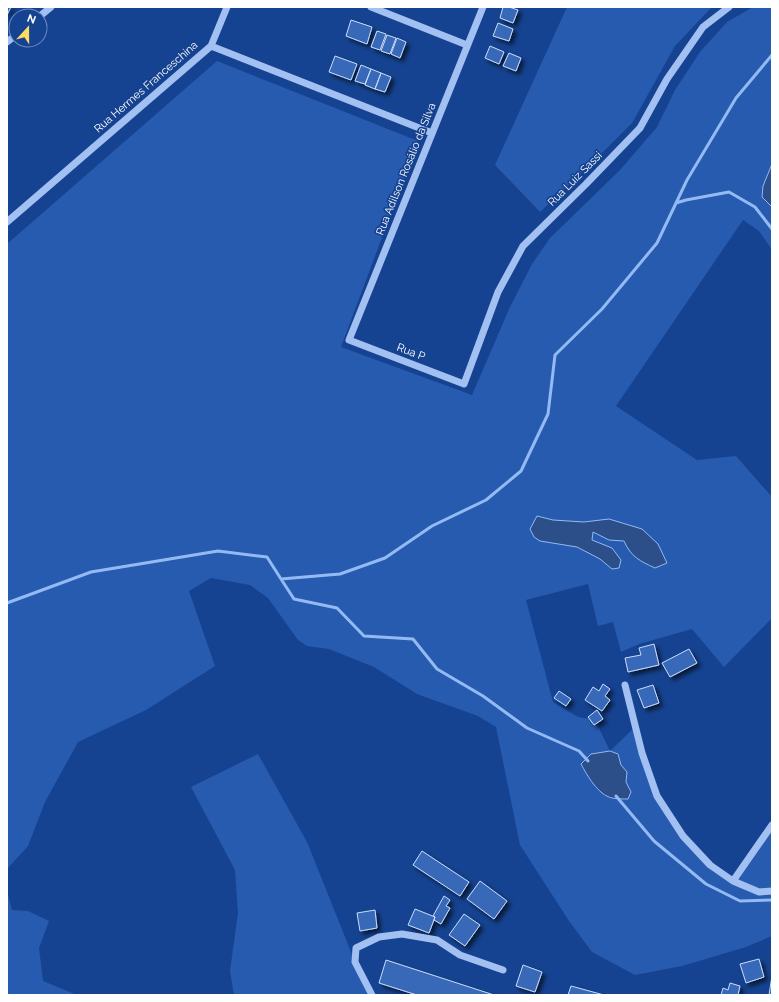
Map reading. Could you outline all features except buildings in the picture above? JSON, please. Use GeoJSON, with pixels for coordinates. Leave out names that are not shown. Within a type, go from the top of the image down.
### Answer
{"type":"FeatureCollection","features":[{"type":"Feature","properties":{"kind":"street"},"geometry":{"type":"LineString","coordinates":[[211,46],[227,7]]}},
{"type":"Feature","properties":{"kind":"street"},"geometry":{"type":"LineString","coordinates":[[371,7],[467,45]]}},
{"type":"Feature","properties":{"kind":"street","name":"Rua Adilson Rosálio da Silva"},"geometry":{"type":"LineString","coordinates":[[349,340],[483,7]]}},
{"type":"Feature","properties":{"kind":"street","name":"Rua Luiz Sassi"},"geometry":{"type":"LineString","coordinates":[[464,384],[498,292],[523,246],[640,128],[667,79],[703,27],[729,7]]}},
{"type":"Feature","properties":{"kind":"street","name":"Rua Hermes Franceschina"},"geometry":{"type":"LineString","coordinates":[[7,222],[211,46],[432,133]]}},
{"type":"Feature","properties":{"kind":"street","name":"Rua P"},"geometry":{"type":"LineString","coordinates":[[349,340],[464,384]]}},
{"type":"Feature","properties":{"kind":"street"},"geometry":{"type":"LineString","coordinates":[[625,685],[642,753],[657,796],[683,836],[710,865],[733,882],[759,892],[772,891]]}},
{"type":"Feature","properties":{"kind":"street"},"geometry":{"type":"LineString","coordinates":[[733,882],[772,825]]}},
{"type":"Feature","properties":{"kind":"street"},"geometry":{"type":"LineString","coordinates":[[372,995],[355,962],[356,948],[379,937],[402,934],[437,940],[460,955],[503,970]]}},
{"type":"Feature","properties":{"kind":"shaded area"},"geometry":{"type":"Polygon","coordinates":[[[567,7],[712,7],[675,46],[632,123],[540,212],[495,165],[567,7]]]}},
{"type":"Feature","properties":{"kind":"shaded area"},"geometry":{"type":"Polygon","coordinates":[[[753,7],[772,7],[772,250],[759,231],[743,220],[616,406],[697,460],[736,456],[772,497],[772,618],[724,667],[692,629],[639,644],[621,652],[613,622],[598,626],[588,584],[526,600],[553,702],[578,717],[595,720],[610,751],[635,727],[657,796],[683,836],[733,881],[772,825],[772,936],[746,947],[682,966],[635,975],[592,952],[569,921],[520,845],[496,727],[478,716],[417,694],[374,667],[329,649],[307,646],[298,640],[268,598],[250,585],[211,578],[189,591],[215,666],[146,710],[78,742],[45,802],[28,846],[7,869],[7,244],[217,61],[418,141],[341,347],[472,395],[510,307],[532,264],[550,238],[620,170],[657,127],[675,90],[700,52],[727,22],[753,7]],[[610,751],[588,776],[598,789],[610,798],[631,792],[626,782],[627,772],[621,765],[618,754],[610,751]]]}},
{"type":"Feature","properties":{"kind":"shaded area"},"geometry":{"type":"Polygon","coordinates":[[[772,164],[772,207],[762,197],[763,186],[772,164]]]}},
{"type":"Feature","properties":{"kind":"shaded area"},"geometry":{"type":"Polygon","coordinates":[[[537,516],[553,520],[584,522],[609,519],[642,529],[658,544],[667,563],[655,568],[636,558],[624,541],[609,540],[593,532],[592,540],[612,548],[621,560],[619,568],[612,569],[600,559],[577,547],[540,541],[534,537],[530,529],[537,516]]]}},
{"type":"Feature","properties":{"kind":"shaded area"},"geometry":{"type":"Polygon","coordinates":[[[610,751],[618,754],[621,765],[627,772],[626,782],[631,792],[628,799],[612,798],[602,793],[586,774],[581,764],[591,754],[610,751]]]}},
{"type":"Feature","properties":{"kind":"shaded area"},"geometry":{"type":"Polygon","coordinates":[[[258,754],[307,842],[355,962],[372,995],[234,995],[230,971],[238,913],[235,870],[191,787],[258,754]]]}},
{"type":"Feature","properties":{"kind":"shaded area"},"geometry":{"type":"Polygon","coordinates":[[[7,891],[12,910],[28,911],[49,921],[39,948],[43,981],[77,995],[7,995],[7,891]]]}},
{"type":"Feature","properties":{"kind":"waterway"},"geometry":{"type":"LineString","coordinates":[[7,603],[91,572],[218,551],[267,557],[281,579],[340,574],[385,558],[432,526],[486,500],[521,471],[548,414],[555,355],[602,309],[657,243],[687,180],[736,98],[772,55]]}},
{"type":"Feature","properties":{"kind":"waterway"},"geometry":{"type":"LineString","coordinates":[[676,203],[729,192],[755,207],[772,229]]}},
{"type":"Feature","properties":{"kind":"waterway"},"geometry":{"type":"LineString","coordinates":[[281,579],[294,599],[337,608],[364,636],[413,639],[437,669],[483,696],[527,728],[579,751],[588,761]]}},
{"type":"Feature","properties":{"kind":"waterway"},"geometry":{"type":"LineString","coordinates":[[616,796],[654,841],[706,884],[740,901],[772,900]]}}]}
